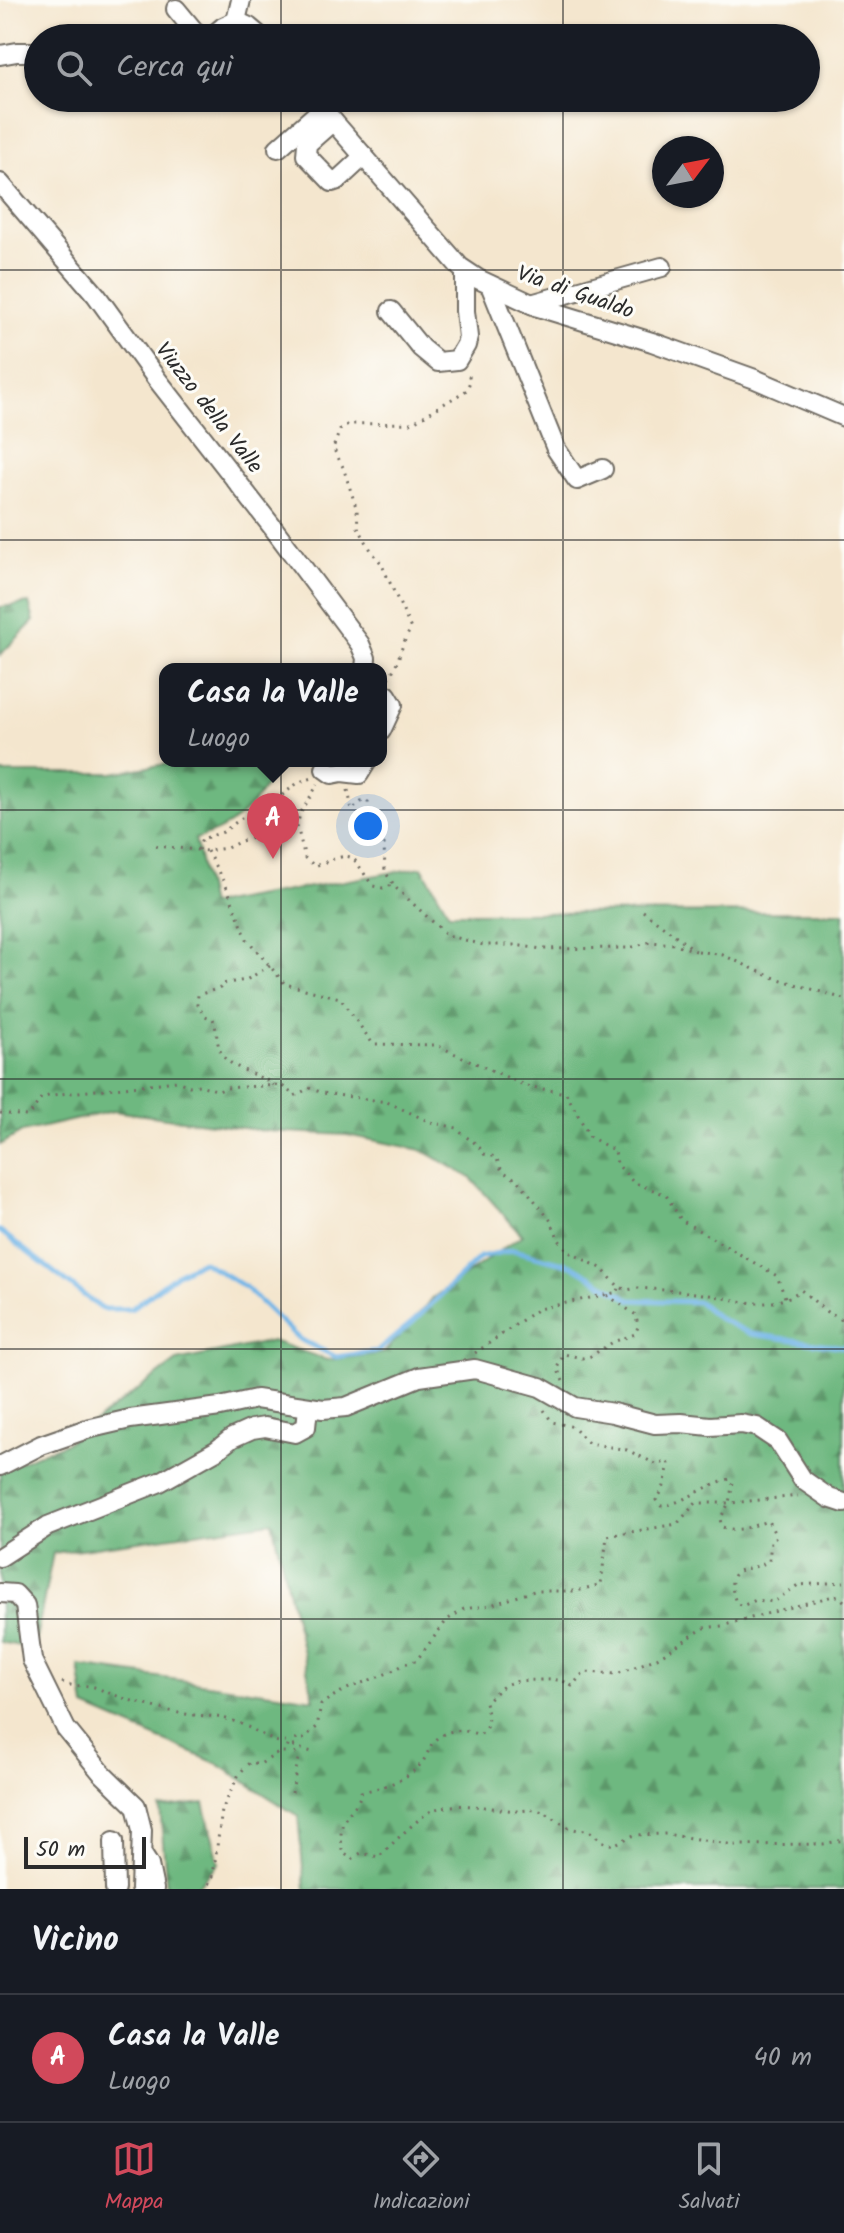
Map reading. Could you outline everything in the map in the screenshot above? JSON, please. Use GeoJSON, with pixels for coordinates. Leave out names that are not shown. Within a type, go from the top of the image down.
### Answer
{"type":"FeatureCollection","features":[{"type":"Feature","properties":{"kind":"street"},"geometry":{"type":"LineString","coordinates":[[236,21],[241,0]]}},
{"type":"Feature","properties":{"kind":"street"},"geometry":{"type":"LineString","coordinates":[[176,9],[188,24]]}},
{"type":"Feature","properties":{"kind":"street"},"geometry":{"type":"LineString","coordinates":[[230,24],[236,21],[242,24]]}},
{"type":"Feature","properties":{"kind":"street"},"geometry":{"type":"LineString","coordinates":[[0,55],[24,52]]}},
{"type":"Feature","properties":{"kind":"street"},"geometry":{"type":"LineString","coordinates":[[278,148],[320,112]]}},
{"type":"Feature","properties":{"kind":"street"},"geometry":{"type":"LineString","coordinates":[[322,112],[307,144],[306,155],[332,182],[364,156]]}},
{"type":"Feature","properties":{"kind":"street","name":"Via di Gualdo"},"geometry":{"type":"LineString","coordinates":[[326,112],[465,271],[531,304],[755,379],[844,417]]}},
{"type":"Feature","properties":{"kind":"street","name":"Viuzzo della Valle"},"geometry":{"type":"LineString","coordinates":[[0,183],[96,295],[360,644],[366,663]]}},
{"type":"Feature","properties":{"kind":"street"},"geometry":{"type":"LineString","coordinates":[[531,304],[662,267]]}},
{"type":"Feature","properties":{"kind":"street"},"geometry":{"type":"LineString","coordinates":[[391,311],[421,348],[438,362],[450,361],[459,356],[468,337],[465,271]]}},
{"type":"Feature","properties":{"kind":"street"},"geometry":{"type":"LineString","coordinates":[[490,285],[556,449],[577,480],[603,469]]}},
{"type":"Feature","properties":{"kind":"street"},"geometry":{"type":"LineString","coordinates":[[387,695],[393,705],[387,718]]}},
{"type":"Feature","properties":{"kind":"street"},"geometry":{"type":"LineString","coordinates":[[332,770],[359,774],[363,767]]}},
{"type":"Feature","properties":{"kind":"street"},"geometry":{"type":"LineString","coordinates":[[0,1466],[41,1445],[87,1429],[130,1419],[256,1399],[308,1408],[346,1407],[419,1377],[475,1369],[540,1387],[575,1407],[655,1424],[741,1424],[757,1427],[778,1441],[803,1480],[844,1503]]}},
{"type":"Feature","properties":{"kind":"street"},"geometry":{"type":"LineString","coordinates":[[0,1557],[48,1526],[160,1482],[252,1429],[265,1427],[295,1433],[306,1427],[308,1408]]}},
{"type":"Feature","properties":{"kind":"street"},"geometry":{"type":"LineString","coordinates":[[0,1593],[15,1594],[25,1605],[28,1641],[37,1671],[66,1729],[101,1772],[136,1806],[142,1830],[140,1889]]}},
{"type":"Feature","properties":{"kind":"street"},"geometry":{"type":"LineString","coordinates":[[114,1841],[115,1889]]}},
{"type":"Feature","properties":{"kind":"street"},"geometry":{"type":"LineString","coordinates":[[140,1852],[149,1865],[154,1889]]}},
{"type":"Feature","properties":{"kind":"path"},"geometry":{"type":"LineString","coordinates":[[387,681],[397,666],[403,640],[411,629],[381,563],[358,527],[357,510],[343,467],[333,448],[340,430],[348,424],[412,423],[467,390],[470,386],[469,373],[459,356]]}},
{"type":"Feature","properties":{"kind":"path"},"geometry":{"type":"LineString","coordinates":[[332,770],[300,814],[297,826],[305,858],[315,866],[344,856],[361,866],[373,886],[383,888],[395,884]]}},
{"type":"Feature","properties":{"kind":"path"},"geometry":{"type":"LineString","coordinates":[[198,850],[202,839],[223,832],[243,817],[267,807],[299,782],[332,770]]}},
{"type":"Feature","properties":{"kind":"path"},"geometry":{"type":"LineString","coordinates":[[332,770],[351,796],[352,810],[361,802],[368,801],[369,822],[376,839],[384,844],[385,872],[409,903],[447,935],[483,945],[541,949],[629,948],[650,942],[675,944],[723,955],[769,976],[844,999]]}},
{"type":"Feature","properties":{"kind":"path"},"geometry":{"type":"LineString","coordinates":[[156,846],[207,851],[227,848],[241,841],[297,826]]}},
{"type":"Feature","properties":{"kind":"path"},"geometry":{"type":"LineString","coordinates":[[207,851],[227,888],[247,939],[285,984],[340,998],[373,1044],[436,1045],[526,1086],[566,1093],[590,1137],[615,1151],[617,1164],[633,1182],[666,1195],[681,1220],[777,1276],[786,1300]]}},
{"type":"Feature","properties":{"kind":"path"},"geometry":{"type":"LineString","coordinates":[[643,911],[696,951]]}},
{"type":"Feature","properties":{"kind":"path"},"geometry":{"type":"LineString","coordinates":[[270,966],[246,980],[222,984],[220,988],[202,992],[198,995],[197,1005],[214,1022],[215,1034],[225,1058],[274,1085]]}},
{"type":"Feature","properties":{"kind":"path"},"geometry":{"type":"LineString","coordinates":[[0,1113],[26,1116],[41,1098],[52,1095],[177,1081],[219,1091],[225,1088],[281,1085],[295,1096],[309,1088],[323,1093],[352,1095],[372,1102],[387,1102],[430,1122],[457,1128],[462,1135],[476,1141],[484,1154],[496,1157],[502,1171],[519,1181],[551,1221],[559,1240],[569,1252],[601,1268],[619,1287],[698,1294],[758,1304],[786,1300],[801,1290],[827,1312],[844,1321]]}},
{"type":"Feature","properties":{"kind":"path"},"geometry":{"type":"LineString","coordinates":[[456,1370],[470,1356],[538,1309],[607,1295],[618,1292],[619,1287]]}},
{"type":"Feature","properties":{"kind":"path"},"geometry":{"type":"LineString","coordinates":[[607,1295],[636,1315],[638,1327],[635,1334],[613,1342],[591,1356],[582,1358],[564,1354],[557,1368],[558,1375],[563,1378],[563,1386],[556,1387],[543,1408],[552,1422],[574,1427],[588,1443],[627,1450],[658,1465],[667,1461],[663,1490],[656,1500],[661,1506],[692,1497],[714,1482],[730,1479],[733,1482],[729,1503],[720,1519],[722,1527],[732,1531],[744,1530],[768,1521],[776,1536],[771,1542],[766,1564],[744,1568],[733,1576],[731,1581],[736,1603],[742,1606],[756,1600],[774,1602],[798,1585],[844,1582]]}},
{"type":"Feature","properties":{"kind":"path"},"geometry":{"type":"LineString","coordinates":[[207,1889],[213,1876],[222,1810],[239,1774],[250,1762],[260,1764],[280,1752],[286,1752],[297,1738],[303,1739],[317,1727],[321,1705],[346,1687],[365,1682],[406,1662],[416,1661],[447,1620],[464,1609],[491,1605],[534,1591],[577,1591],[601,1584],[607,1536],[677,1524],[696,1503],[729,1503],[822,1493]]}},
{"type":"Feature","properties":{"kind":"path"},"geometry":{"type":"LineString","coordinates":[[844,1601],[833,1596],[704,1628],[657,1658],[617,1674],[584,1672],[572,1686],[563,1680],[519,1679],[502,1686],[485,1702],[489,1718],[484,1732],[479,1735],[466,1730],[455,1731],[436,1739],[419,1767],[391,1783],[361,1792],[360,1801],[342,1824],[342,1852],[352,1859],[361,1853],[379,1857],[421,1818],[435,1809],[453,1807],[537,1810],[577,1831],[587,1829],[613,1845],[634,1835],[666,1834],[734,1845],[823,1844],[844,1840]]}},
{"type":"Feature","properties":{"kind":"path"},"geometry":{"type":"LineString","coordinates":[[37,1671],[49,1670],[71,1687],[90,1686],[126,1700],[179,1713],[221,1717],[241,1723],[275,1741],[285,1741],[298,1759],[292,1793]]}},
{"type":"Feature","properties":{"kind":"path"},"geometry":{"type":"LineString","coordinates":[[291,1747],[316,1753]]}},
{"type":"Feature","properties":{"kind":"green space"},"geometry":{"type":"Polygon","coordinates":[[[29,603],[34,621],[0,655],[0,607],[29,603]]]}},
{"type":"Feature","properties":{"kind":"green space"},"geometry":{"type":"Polygon","coordinates":[[[159,765],[277,767],[255,800],[237,819],[195,839],[210,905],[422,867],[449,913],[844,912],[844,1889],[305,1889],[298,1816],[216,1763],[85,1707],[79,1666],[314,1699],[272,1522],[53,1553],[34,1649],[0,1642],[0,1470],[66,1443],[177,1361],[272,1341],[327,1360],[384,1353],[434,1297],[522,1235],[471,1178],[422,1150],[347,1135],[266,1131],[113,1111],[22,1132],[0,1145],[0,773],[112,773],[159,765]]]}},
{"type":"Feature","properties":{"kind":"green space"},"geometry":{"type":"Polygon","coordinates":[[[204,1803],[219,1863],[195,1889],[167,1889],[160,1808],[204,1803]]]}},
{"type":"Feature","properties":{"kind":"waterway"},"geometry":{"type":"LineString","coordinates":[[0,1231],[102,1309],[131,1309],[177,1274],[202,1261],[245,1287],[299,1339],[336,1357],[378,1351],[480,1257],[513,1250],[571,1265],[631,1300],[699,1302],[718,1318],[751,1334],[844,1347]]}},
{"type":"Feature","properties":{"kind":"place","name":"Casa la Valle"},"geometry":{"type":"Point","coordinates":[273,859]}}]}
